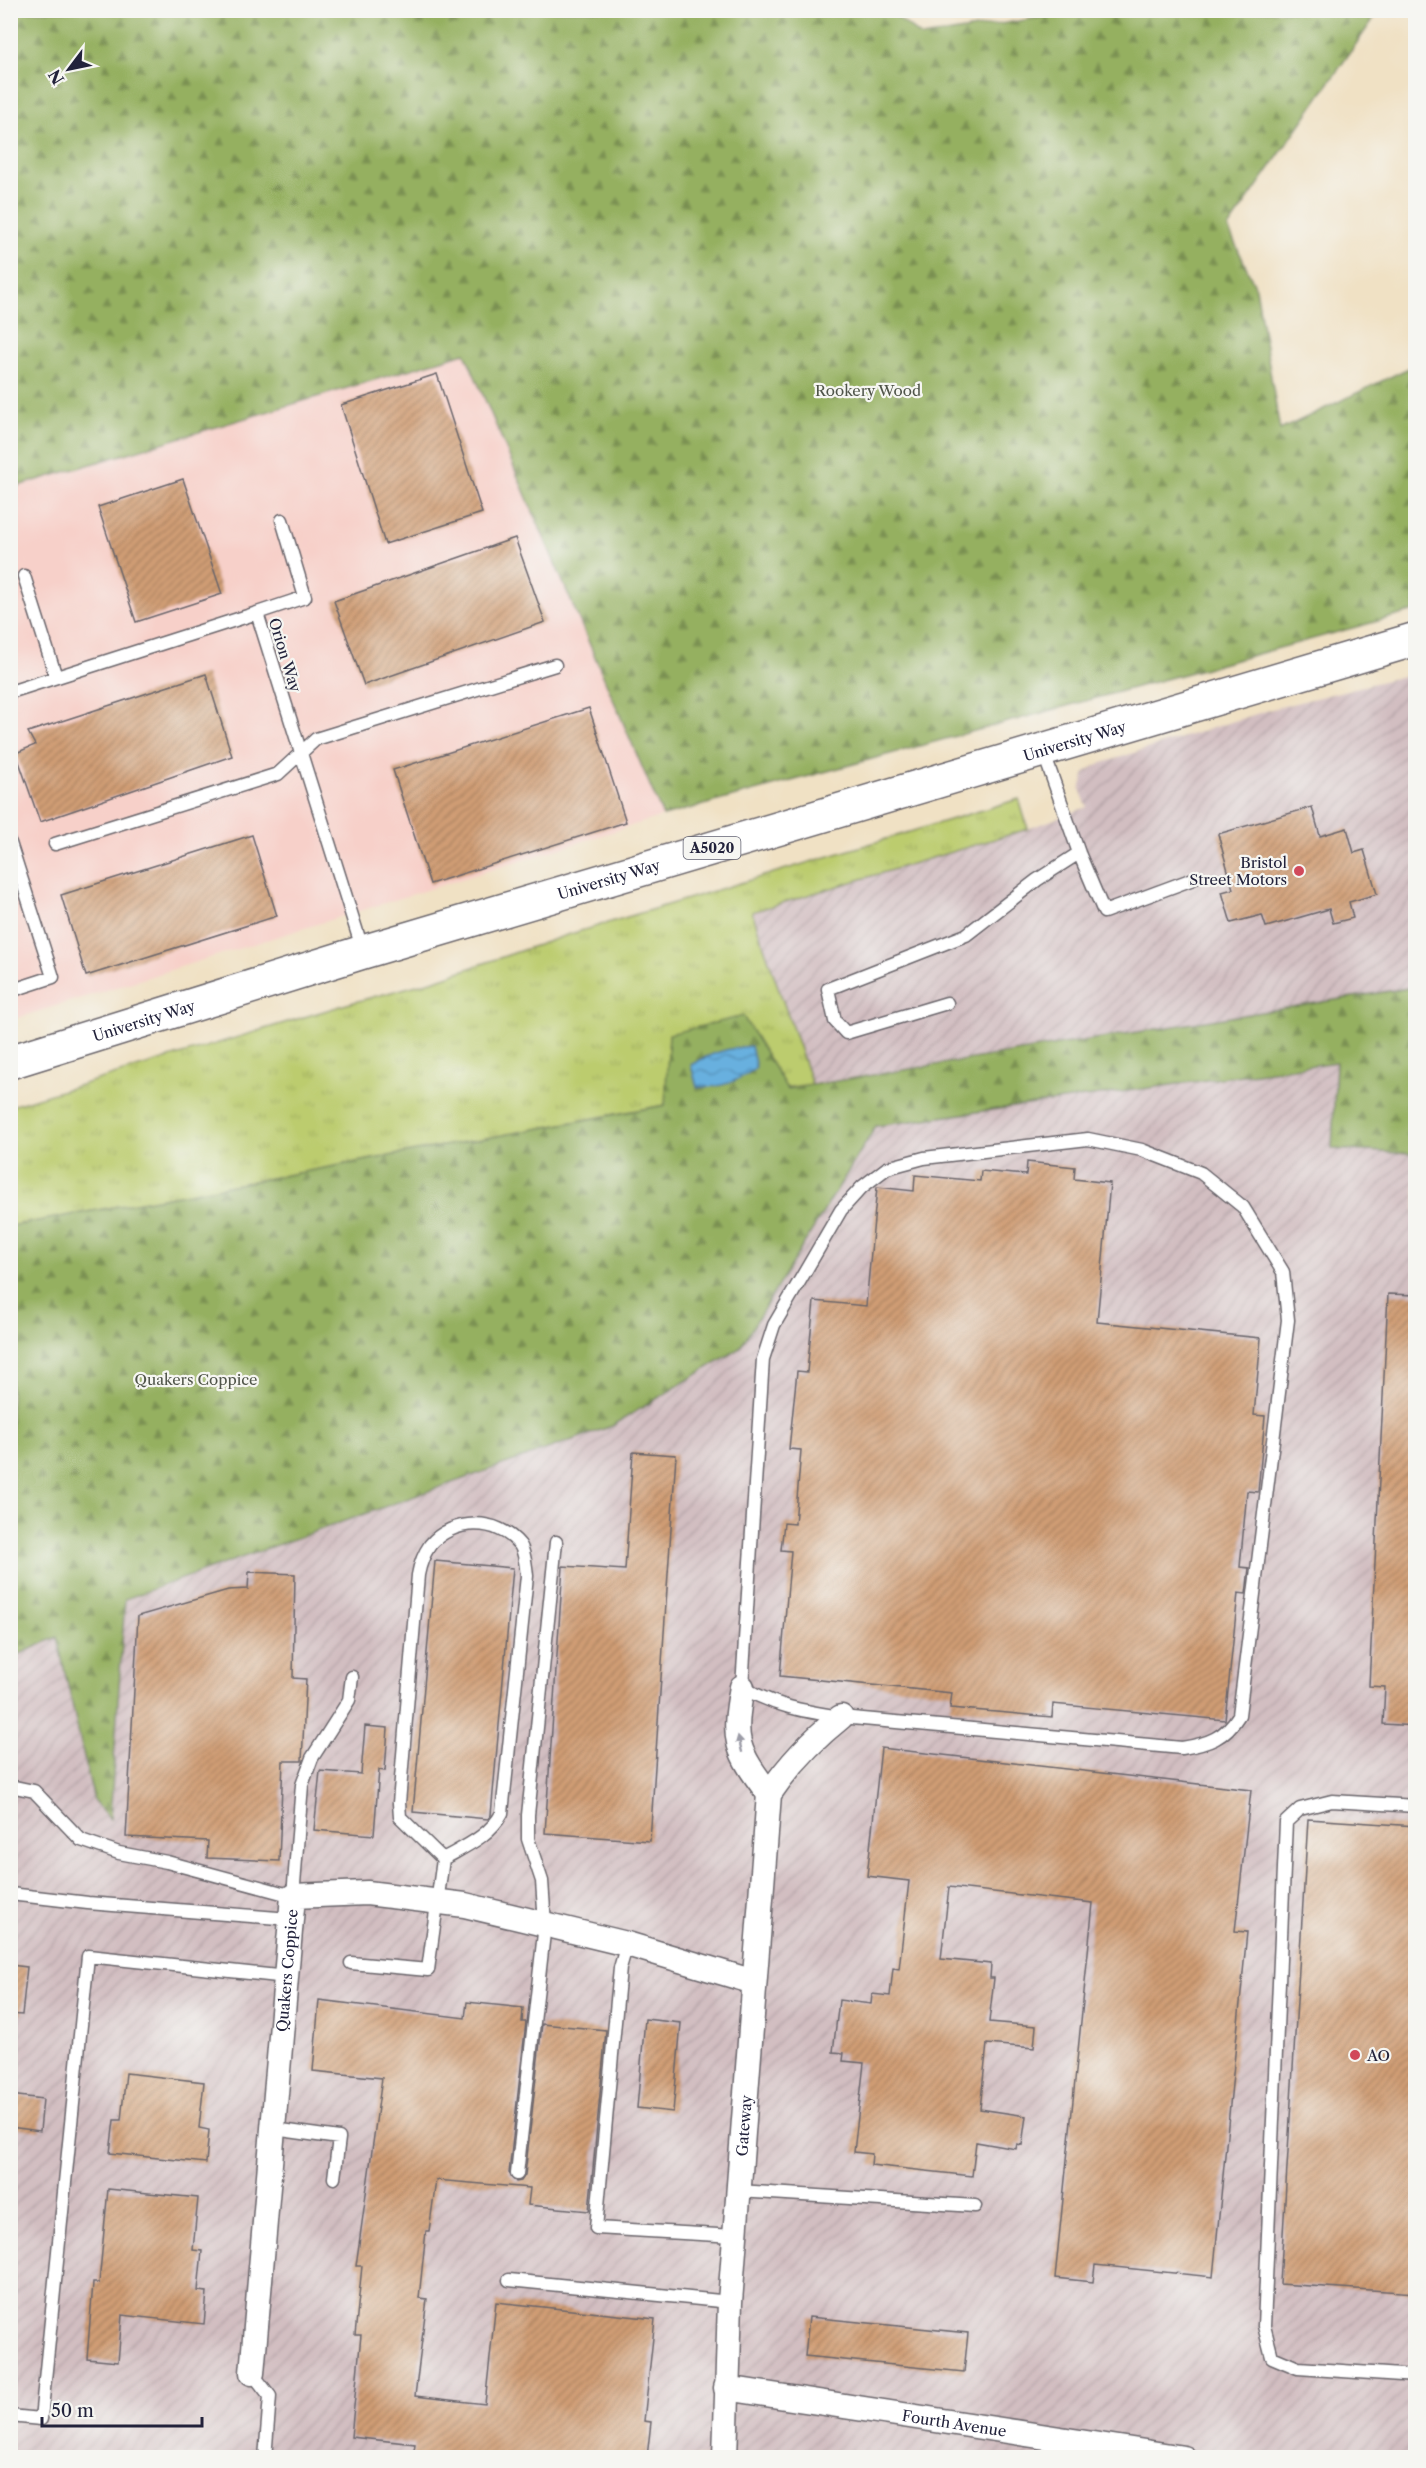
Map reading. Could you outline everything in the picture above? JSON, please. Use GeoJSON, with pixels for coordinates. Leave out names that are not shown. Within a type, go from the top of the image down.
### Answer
{"type":"FeatureCollection","features":[{"type":"Feature","properties":{"kind":"highway","name":"University Way"},"geometry":{"type":"LineString","coordinates":[[10,1062],[363,952],[1416,639]]}},
{"type":"Feature","properties":{"kind":"street"},"geometry":{"type":"LineString","coordinates":[[742,1687],[735,1723],[740,1749],[748,1767],[769,1794],[792,1761],[811,1741],[841,1717]]}},
{"type":"Feature","properties":{"kind":"street","name":"Gateway"},"geometry":{"type":"LineString","coordinates":[[725,2457],[730,2302],[769,1794]]}},
{"type":"Feature","properties":{"kind":"street","name":"Quakers Coppice"},"geometry":{"type":"LineString","coordinates":[[252,2373],[291,1908],[367,1893],[436,1900],[627,1944],[754,1982]]}},
{"type":"Feature","properties":{"kind":"street","name":"Fourth Avenue"},"geometry":{"type":"LineString","coordinates":[[726,2388],[1184,2457]]}},
{"type":"Feature","properties":{"kind":"lane"},"geometry":{"type":"LineString","coordinates":[[257,613],[305,597],[282,520]]}},
{"type":"Feature","properties":{"kind":"lane"},"geometry":{"type":"LineString","coordinates":[[24,576],[56,678]]}},
{"type":"Feature","properties":{"kind":"lane","name":"Orion Way"},"geometry":{"type":"LineString","coordinates":[[10,692],[257,613],[363,952]]}},
{"type":"Feature","properties":{"kind":"lane"},"geometry":{"type":"LineString","coordinates":[[55,844],[278,774],[316,739],[555,665]]}},
{"type":"Feature","properties":{"kind":"lane"},"geometry":{"type":"LineString","coordinates":[[1043,750],[1079,853],[1104,912],[1193,879]]}},
{"type":"Feature","properties":{"kind":"lane"},"geometry":{"type":"LineString","coordinates":[[10,843],[53,977],[10,991]]}},
{"type":"Feature","properties":{"kind":"lane"},"geometry":{"type":"LineString","coordinates":[[947,1003],[846,1033],[835,1021],[828,989],[966,936],[1037,880],[1079,853]]}},
{"type":"Feature","properties":{"kind":"lane"},"geometry":{"type":"LineString","coordinates":[[1088,1139],[1142,1150],[1201,1173],[1243,1208],[1283,1272],[1288,1320],[1239,1715],[1229,1730],[1209,1744],[1182,1748],[841,1717],[795,1710],[766,1701],[742,1687],[763,1359],[774,1325],[841,1210],[855,1195],[887,1168],[924,1158],[1088,1139]]}},
{"type":"Feature","properties":{"kind":"lane"},"geometry":{"type":"LineString","coordinates":[[485,1525],[505,1531],[521,1546],[527,1576],[502,1814],[496,1825],[470,1844],[442,1858],[400,1817],[399,1803],[418,1575],[426,1551],[446,1532],[461,1527],[485,1525]]}},
{"type":"Feature","properties":{"kind":"lane"},"geometry":{"type":"LineString","coordinates":[[517,2174],[545,1924],[542,1881],[528,1839],[528,1815],[556,1542]]}},
{"type":"Feature","properties":{"kind":"lane"},"geometry":{"type":"LineString","coordinates":[[291,1908],[302,1785],[312,1758],[349,1700],[352,1677]]}},
{"type":"Feature","properties":{"kind":"lane"},"geometry":{"type":"LineString","coordinates":[[10,1786],[34,1791],[81,1840],[119,1853],[167,1862],[291,1908]]}},
{"type":"Feature","properties":{"kind":"lane"},"geometry":{"type":"LineString","coordinates":[[1416,1806],[1332,1801],[1300,1809],[1286,1822],[1264,2326],[1272,2357],[1298,2368],[1416,2376]]}},
{"type":"Feature","properties":{"kind":"lane"},"geometry":{"type":"LineString","coordinates":[[351,1963],[428,1970],[442,1858]]}},
{"type":"Feature","properties":{"kind":"lane"},"geometry":{"type":"LineString","coordinates":[[10,1893],[88,1903],[291,1908]]}},
{"type":"Feature","properties":{"kind":"lane"},"geometry":{"type":"LineString","coordinates":[[627,1944],[620,1968],[597,2228],[735,2236]]}},
{"type":"Feature","properties":{"kind":"lane"},"geometry":{"type":"LineString","coordinates":[[10,2416],[41,2419],[88,1956],[287,1977]]}},
{"type":"Feature","properties":{"kind":"lane"},"geometry":{"type":"LineString","coordinates":[[274,2129],[339,2138],[334,2178]]}},
{"type":"Feature","properties":{"kind":"lane"},"geometry":{"type":"LineString","coordinates":[[738,2191],[975,2206]]}},
{"type":"Feature","properties":{"kind":"lane"},"geometry":{"type":"LineString","coordinates":[[509,2280],[730,2302]]}},
{"type":"Feature","properties":{"kind":"lane"},"geometry":{"type":"LineString","coordinates":[[252,2373],[270,2397],[265,2457]]}},
{"type":"Feature","properties":{"kind":"shaded area"},"geometry":{"type":"Polygon","coordinates":[[[465,353],[663,816],[11,1020],[11,488],[465,353]]]}},
{"type":"Feature","properties":{"kind":"shaded area"},"geometry":{"type":"Polygon","coordinates":[[[1415,673],[1415,987],[812,1084],[752,912],[1028,829],[1087,807],[1080,789],[1085,773],[1096,765],[1272,709],[1415,673]]]}},
{"type":"Feature","properties":{"kind":"shaded area"},"geometry":{"type":"Polygon","coordinates":[[[1336,1062],[1332,1149],[1415,1154],[1415,2457],[11,2457],[10,1658],[57,1637],[94,1801],[110,1818],[125,1600],[612,1426],[740,1348],[876,1126],[1336,1062]]]}},
{"type":"Feature","properties":{"kind":"green space","name":"Rookery Wood"},"geometry":{"type":"Polygon","coordinates":[[[888,10],[922,37],[1079,11],[1379,11],[1228,228],[1256,288],[1280,430],[1415,365],[1415,611],[663,816],[465,353],[11,488],[11,11],[888,10]]]}},
{"type":"Feature","properties":{"kind":"green space"},"geometry":{"type":"Polygon","coordinates":[[[1019,799],[1028,829],[752,912],[812,1084],[665,1105],[11,1226],[11,1106],[347,1004],[432,981],[564,936],[1019,799]]]}},
{"type":"Feature","properties":{"kind":"green space","name":"Quakers Coppice"},"geometry":{"type":"Polygon","coordinates":[[[1415,987],[1415,1154],[1332,1149],[1336,1062],[876,1126],[740,1348],[612,1426],[125,1599],[110,1819],[94,1801],[57,1637],[11,1658],[11,1226],[665,1105],[669,1034],[743,1016],[787,1089],[1415,987]]]}},
{"type":"Feature","properties":{"kind":"water"},"geometry":{"type":"Polygon","coordinates":[[[751,1046],[756,1068],[728,1083],[697,1087],[691,1065],[720,1052],[751,1046]]]}},
{"type":"Feature","properties":{"kind":"building"},"geometry":{"type":"Polygon","coordinates":[[[437,374],[482,513],[385,544],[341,405],[437,374]]]}},
{"type":"Feature","properties":{"kind":"building"},"geometry":{"type":"Polygon","coordinates":[[[183,479],[222,594],[136,622],[98,507],[183,479]]]}},
{"type":"Feature","properties":{"kind":"building"},"geometry":{"type":"Polygon","coordinates":[[[515,538],[545,622],[364,685],[334,601],[515,538]]]}},
{"type":"Feature","properties":{"kind":"building"},"geometry":{"type":"Polygon","coordinates":[[[206,674],[232,756],[40,822],[16,753],[35,745],[28,732],[206,674]]]}},
{"type":"Feature","properties":{"kind":"building"},"geometry":{"type":"Polygon","coordinates":[[[589,708],[626,822],[430,884],[393,770],[589,708]]]}},
{"type":"Feature","properties":{"kind":"building","name":"Bristol Street Motors"},"geometry":{"type":"Polygon","coordinates":[[[1312,807],[1320,836],[1347,828],[1354,853],[1364,850],[1377,894],[1349,902],[1353,918],[1333,923],[1329,909],[1266,927],[1262,915],[1231,923],[1222,892],[1233,889],[1218,834],[1312,807]]]}},
{"type":"Feature","properties":{"kind":"building"},"geometry":{"type":"Polygon","coordinates":[[[252,835],[277,916],[86,976],[61,895],[252,835]]]}},
{"type":"Feature","properties":{"kind":"building"},"geometry":{"type":"Polygon","coordinates":[[[1027,1162],[1075,1167],[1074,1179],[1110,1183],[1097,1322],[1261,1338],[1254,1415],[1265,1416],[1258,1492],[1247,1491],[1240,1567],[1249,1568],[1246,1594],[1238,1593],[1225,1720],[1053,1704],[1052,1717],[950,1708],[952,1693],[780,1676],[791,1551],[781,1550],[784,1523],[795,1524],[801,1450],[789,1449],[797,1371],[807,1372],[814,1301],[866,1306],[877,1187],[914,1191],[915,1175],[980,1181],[981,1171],[1026,1175],[1027,1162]]]}},
{"type":"Feature","properties":{"kind":"building"},"geometry":{"type":"Polygon","coordinates":[[[1388,1294],[1416,1295],[1416,1726],[1383,1724],[1385,1687],[1369,1686],[1388,1294]]]}},
{"type":"Feature","properties":{"kind":"building"},"geometry":{"type":"Polygon","coordinates":[[[633,1452],[676,1455],[650,1841],[545,1833],[563,1566],[625,1570],[633,1452]]]}},
{"type":"Feature","properties":{"kind":"building"},"geometry":{"type":"Polygon","coordinates":[[[435,1561],[513,1568],[491,1815],[488,1819],[413,1812],[435,1561]]]}},
{"type":"Feature","properties":{"kind":"building"},"geometry":{"type":"Polygon","coordinates":[[[249,1572],[295,1574],[293,1678],[306,1679],[302,1761],[283,1761],[279,1861],[207,1858],[208,1841],[126,1837],[138,1616],[228,1590],[248,1589],[249,1572]]]}},
{"type":"Feature","properties":{"kind":"building"},"geometry":{"type":"Polygon","coordinates":[[[365,1726],[388,1728],[385,1771],[379,1770],[374,1835],[314,1830],[320,1771],[361,1774],[365,1726]]]}},
{"type":"Feature","properties":{"kind":"building"},"geometry":{"type":"Polygon","coordinates":[[[881,1748],[1251,1790],[1235,1931],[1247,1932],[1213,2277],[1095,2265],[1093,2282],[1055,2278],[1093,1903],[949,1887],[941,1959],[991,1964],[990,1978],[994,1978],[989,2022],[1036,2026],[1034,2048],[987,2044],[980,2109],[1026,2116],[1022,2145],[1017,2144],[1016,2149],[976,2142],[972,2176],[871,2165],[872,2154],[854,2152],[864,2063],[843,2061],[844,2053],[833,2052],[839,2000],[871,2004],[872,1994],[890,1996],[893,1968],[899,1969],[909,1881],[867,1876],[881,1748]]]}},
{"type":"Feature","properties":{"kind":"building","name":"AO"},"geometry":{"type":"Polygon","coordinates":[[[1308,1819],[1416,1826],[1416,2293],[1280,2284],[1308,1819]]]}},
{"type":"Feature","properties":{"kind":"building"},"geometry":{"type":"Polygon","coordinates":[[[10,1965],[27,1967],[22,2015],[10,2014],[10,1965]]]}},
{"type":"Feature","properties":{"kind":"building"},"geometry":{"type":"Polygon","coordinates":[[[319,2000],[465,2018],[467,2002],[523,2008],[522,2022],[526,2022],[509,2173],[516,2182],[521,2181],[525,2175],[542,2024],[606,2030],[589,2211],[528,2205],[530,2188],[436,2180],[429,2231],[426,2231],[419,2298],[427,2299],[415,2396],[485,2404],[496,2302],[655,2319],[644,2421],[651,2422],[647,2457],[413,2457],[415,2444],[351,2437],[361,2335],[355,2335],[362,2266],[356,2266],[382,2078],[313,2071],[319,2000]]]}},
{"type":"Feature","properties":{"kind":"building"},"geometry":{"type":"Polygon","coordinates":[[[645,2019],[681,2023],[673,2112],[637,2108],[645,2019]]]}},
{"type":"Feature","properties":{"kind":"building"},"geometry":{"type":"Polygon","coordinates":[[[126,2073],[204,2082],[199,2128],[209,2130],[206,2163],[110,2153],[114,2120],[121,2120],[126,2073]]]}},
{"type":"Feature","properties":{"kind":"building"},"geometry":{"type":"Polygon","coordinates":[[[10,2095],[43,2099],[40,2131],[10,2127],[10,2095]]]}},
{"type":"Feature","properties":{"kind":"building"},"geometry":{"type":"Polygon","coordinates":[[[108,2189],[198,2198],[193,2250],[202,2251],[198,2291],[207,2292],[204,2324],[122,2315],[118,2362],[87,2359],[93,2283],[99,2283],[108,2189]]]}},
{"type":"Feature","properties":{"kind":"building"},"geometry":{"type":"Polygon","coordinates":[[[809,2317],[968,2333],[964,2372],[805,2356],[809,2317]]]}},
{"type":"Feature","properties":{"kind":"place","name":"Bristol Street Motors"},"geometry":{"type":"Point","coordinates":[1299,871]}},
{"type":"Feature","properties":{"kind":"place","name":"AO"},"geometry":{"type":"Point","coordinates":[1355,2055]}}]}
